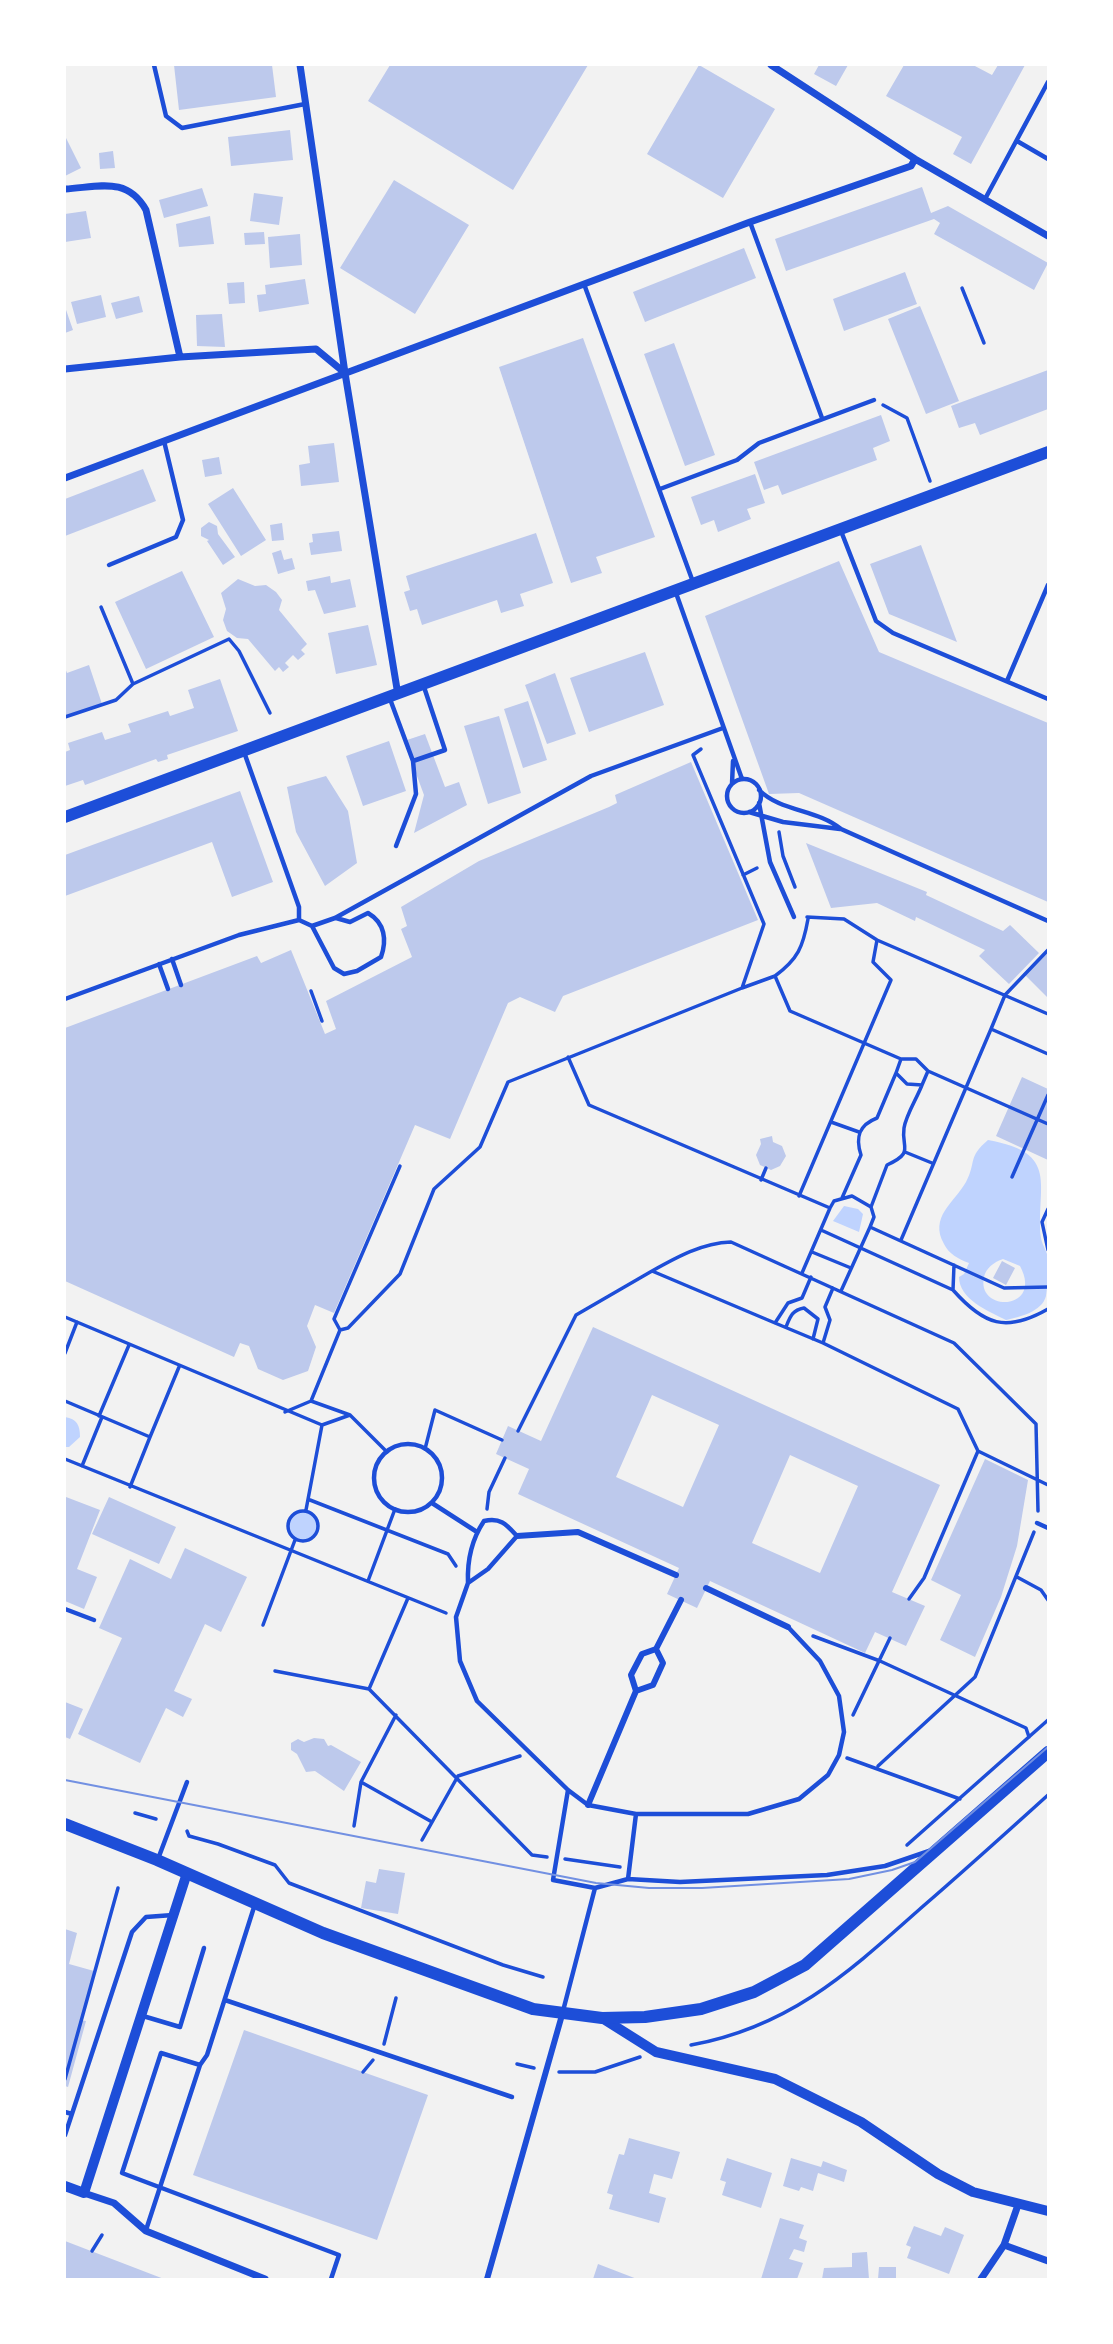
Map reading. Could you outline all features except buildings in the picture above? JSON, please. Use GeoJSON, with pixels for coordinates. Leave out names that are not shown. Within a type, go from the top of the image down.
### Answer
{"type":"FeatureCollection","features":[{"type":"Feature","properties":{"kind":"main road"},"geometry":{"type":"LineString","coordinates":[[65,817],[695,586],[1048,452]]}},
{"type":"Feature","properties":{"kind":"main road"},"geometry":{"type":"LineString","coordinates":[[65,1824],[187,1872],[323,1933],[468,1988],[533,2009],[562,2015],[645,2017],[701,2009],[754,1992],[806,1965],[1048,1752]]}},
{"type":"Feature","properties":{"kind":"street"},"geometry":{"type":"LineString","coordinates":[[300,65],[394,697]]}},
{"type":"Feature","properties":{"kind":"street"},"geometry":{"type":"LineString","coordinates":[[771,65],[915,159],[1048,236]]}},
{"type":"Feature","properties":{"kind":"street"},"geometry":{"type":"LineString","coordinates":[[65,478],[750,222],[911,166],[915,159]]}},
{"type":"Feature","properties":{"kind":"street"},"geometry":{"type":"LineString","coordinates":[[65,190],[120,186],[137,193],[146,210],[180,357]]}},
{"type":"Feature","properties":{"kind":"street"},"geometry":{"type":"LineString","coordinates":[[65,369],[180,357],[316,349],[345,373]]}},
{"type":"Feature","properties":{"kind":"street"},"geometry":{"type":"LineString","coordinates":[[517,1536],[578,1532],[676,1575]]}},
{"type":"Feature","properties":{"kind":"street"},"geometry":{"type":"LineString","coordinates":[[706,1588],[788,1627]]}},
{"type":"Feature","properties":{"kind":"street"},"geometry":{"type":"LineString","coordinates":[[588,1805],[636,1691],[631,1675],[642,1654],[656,1649],[681,1600]]}},
{"type":"Feature","properties":{"kind":"street"},"geometry":{"type":"LineString","coordinates":[[636,1691],[653,1685],[663,1663],[656,1649]]}},
{"type":"Feature","properties":{"kind":"street"},"geometry":{"type":"LineString","coordinates":[[84,2193],[187,1872]]}},
{"type":"Feature","properties":{"kind":"street"},"geometry":{"type":"LineString","coordinates":[[487,2279],[562,2015]]}},
{"type":"Feature","properties":{"kind":"street"},"geometry":{"type":"LineString","coordinates":[[602,2018],[656,2052],[775,2079],[861,2122],[938,2174],[973,2192],[1048,2211]]}},
{"type":"Feature","properties":{"kind":"street"},"geometry":{"type":"LineString","coordinates":[[65,2186],[114,2203],[145,2231],[264,2279]]}},
{"type":"Feature","properties":{"kind":"street"},"geometry":{"type":"LineString","coordinates":[[981,2279],[1004,2245],[1018,2205]]}},
{"type":"Feature","properties":{"kind":"street"},"geometry":{"type":"LineString","coordinates":[[1004,2245],[1048,2261]]}},
{"type":"Feature","properties":{"kind":"lane"},"geometry":{"type":"LineString","coordinates":[[154,65],[166,116],[182,128],[306,103]]}},
{"type":"Feature","properties":{"kind":"lane"},"geometry":{"type":"LineString","coordinates":[[985,199],[1048,82]]}},
{"type":"Feature","properties":{"kind":"lane"},"geometry":{"type":"LineString","coordinates":[[1017,141],[1048,159]]}},
{"type":"Feature","properties":{"kind":"lane"},"geometry":{"type":"LineString","coordinates":[[750,222],[822,418]]}},
{"type":"Feature","properties":{"kind":"lane"},"geometry":{"type":"LineString","coordinates":[[584,284],[695,586]]}},
{"type":"Feature","properties":{"kind":"lane"},"geometry":{"type":"LineString","coordinates":[[660,489],[737,460],[759,443],[874,400]]}},
{"type":"Feature","properties":{"kind":"lane"},"geometry":{"type":"LineString","coordinates":[[109,565],[176,537],[183,520],[164,440]]}},
{"type":"Feature","properties":{"kind":"lane"},"geometry":{"type":"LineString","coordinates":[[841,531],[876,621],[893,633],[1048,699]]}},
{"type":"Feature","properties":{"kind":"lane"},"geometry":{"type":"LineString","coordinates":[[1007,681],[1048,585]]}},
{"type":"Feature","properties":{"kind":"lane"},"geometry":{"type":"LineString","coordinates":[[676,593],[742,779]]}},
{"type":"Feature","properties":{"kind":"lane"},"geometry":{"type":"LineString","coordinates":[[413,761],[444,750],[424,686]]}},
{"type":"Feature","properties":{"kind":"lane"},"geometry":{"type":"LineString","coordinates":[[394,697],[413,761],[416,794],[396,846]]}},
{"type":"Feature","properties":{"kind":"lane"},"geometry":{"type":"LineString","coordinates":[[312,926],[335,918],[591,776],[723,728]]}},
{"type":"Feature","properties":{"kind":"lane"},"geometry":{"type":"LineString","coordinates":[[244,751],[299,907],[299,920]]}},
{"type":"Feature","properties":{"kind":"lane"},"geometry":{"type":"LineString","coordinates":[[733,757],[732,784],[727,793],[729,804],[737,811],[809,827],[841,829]]}},
{"type":"Feature","properties":{"kind":"lane"},"geometry":{"type":"LineString","coordinates":[[732,784],[742,779],[752,782],[770,800],[831,820],[841,829],[1048,921]]}},
{"type":"Feature","properties":{"kind":"lane"},"geometry":{"type":"LineString","coordinates":[[759,790],[770,862],[794,917]]}},
{"type":"Feature","properties":{"kind":"lane"},"geometry":{"type":"LineString","coordinates":[[748,812],[759,803]]}},
{"type":"Feature","properties":{"kind":"lane"},"geometry":{"type":"LineString","coordinates":[[65,999],[239,935],[299,920],[312,926],[334,968],[344,974],[357,971],[381,957],[385,944],[383,929],[376,918],[368,913],[350,922],[335,918]]}},
{"type":"Feature","properties":{"kind":"lane"},"geometry":{"type":"LineString","coordinates":[[172,959],[181,985]]}},
{"type":"Feature","properties":{"kind":"lane"},"geometry":{"type":"LineString","coordinates":[[159,964],[168,989]]}},
{"type":"Feature","properties":{"kind":"lane"},"geometry":{"type":"LineString","coordinates":[[405,1444],[425,1449],[432,1455],[442,1473],[439,1492],[432,1503],[418,1511],[395,1509],[382,1500],[374,1480],[376,1469],[387,1452],[405,1444]]}},
{"type":"Feature","properties":{"kind":"lane"},"geometry":{"type":"LineString","coordinates":[[432,1503],[477,1532]]}},
{"type":"Feature","properties":{"kind":"lane"},"geometry":{"type":"LineString","coordinates":[[468,1583],[488,1569],[517,1536],[504,1522],[494,1518],[485,1521],[477,1532],[467,1564],[468,1583],[456,1617],[460,1661],[477,1701],[568,1790],[588,1805],[636,1814],[748,1814],[799,1799],[828,1775],[838,1755],[844,1732],[839,1696],[820,1661],[788,1627]]}},
{"type":"Feature","properties":{"kind":"lane"},"geometry":{"type":"LineString","coordinates":[[1037,1523],[1048,1528]]}},
{"type":"Feature","properties":{"kind":"lane"},"geometry":{"type":"LineString","coordinates":[[65,1609],[94,1620]]}},
{"type":"Feature","properties":{"kind":"lane"},"geometry":{"type":"LineString","coordinates":[[157,1860],[187,1782]]}},
{"type":"Feature","properties":{"kind":"lane"},"geometry":{"type":"LineString","coordinates":[[568,1790],[554,1880],[595,1888],[628,1879],[680,1882],[855,1872],[911,1858],[944,1845]]}},
{"type":"Feature","properties":{"kind":"lane"},"geometry":{"type":"LineString","coordinates":[[628,1879],[636,1814]]}},
{"type":"Feature","properties":{"kind":"lane"},"geometry":{"type":"LineString","coordinates":[[562,2015],[595,1888]]}},
{"type":"Feature","properties":{"kind":"lane"},"geometry":{"type":"LineString","coordinates":[[145,2231],[200,2065],[207,2055],[255,1903]]}},
{"type":"Feature","properties":{"kind":"lane"},"geometry":{"type":"LineString","coordinates":[[65,2136],[132,1932],[146,1917],[174,1915]]}},
{"type":"Feature","properties":{"kind":"lane"},"geometry":{"type":"LineString","coordinates":[[142,2016],[180,2028],[204,1948]]}},
{"type":"Feature","properties":{"kind":"lane"},"geometry":{"type":"LineString","coordinates":[[225,2000],[512,2097]]}},
{"type":"Feature","properties":{"kind":"lane"},"geometry":{"type":"LineString","coordinates":[[200,2065],[161,2053],[122,2174],[339,2255],[331,2279]]}},
{"type":"Feature","properties":{"kind":"lane"},"geometry":{"type":"LineString","coordinates":[[65,2112],[72,2114]]}},
{"type":"Feature","properties":{"kind":"path"},"geometry":{"type":"LineString","coordinates":[[962,288],[984,343]]}},
{"type":"Feature","properties":{"kind":"path"},"geometry":{"type":"LineString","coordinates":[[874,400],[907,418],[935,496]]}},
{"type":"Feature","properties":{"kind":"path"},"geometry":{"type":"LineString","coordinates":[[101,607],[133,684]]}},
{"type":"Feature","properties":{"kind":"path"},"geometry":{"type":"LineString","coordinates":[[65,717],[116,700],[133,684],[229,639],[239,651],[270,713]]}},
{"type":"Feature","properties":{"kind":"path"},"geometry":{"type":"LineString","coordinates":[[703,735],[706,745],[693,755],[764,924],[742,988]]}},
{"type":"Feature","properties":{"kind":"path"},"geometry":{"type":"LineString","coordinates":[[779,832],[783,856],[798,894]]}},
{"type":"Feature","properties":{"kind":"path"},"geometry":{"type":"LineString","coordinates":[[743,876],[757,869]]}},
{"type":"Feature","properties":{"kind":"path"},"geometry":{"type":"LineString","coordinates":[[340,1330],[348,1328],[400,1274],[434,1189],[480,1147],[508,1082],[775,976],[794,961],[805,938],[808,919],[803,906]]}},
{"type":"Feature","properties":{"kind":"path"},"geometry":{"type":"LineString","coordinates":[[808,919],[844,919],[877,940],[1048,1014]]}},
{"type":"Feature","properties":{"kind":"path"},"geometry":{"type":"LineString","coordinates":[[799,1196],[891,980],[873,962],[877,940]]}},
{"type":"Feature","properties":{"kind":"path"},"geometry":{"type":"LineString","coordinates":[[901,1240],[1005,995],[1048,950]]}},
{"type":"Feature","properties":{"kind":"path"},"geometry":{"type":"LineString","coordinates":[[775,976],[790,1011],[901,1059],[916,1059],[928,1071],[1048,1124]]}},
{"type":"Feature","properties":{"kind":"path"},"geometry":{"type":"LineString","coordinates":[[311,991],[321,1021]]}},
{"type":"Feature","properties":{"kind":"path"},"geometry":{"type":"LineString","coordinates":[[991,1029],[1048,1054]]}},
{"type":"Feature","properties":{"kind":"path"},"geometry":{"type":"LineString","coordinates":[[568,1057],[589,1105],[830,1208]]}},
{"type":"Feature","properties":{"kind":"path"},"geometry":{"type":"LineString","coordinates":[[844,1197],[862,1155],[858,1143],[859,1132],[866,1122],[877,1118],[901,1059]]}},
{"type":"Feature","properties":{"kind":"path"},"geometry":{"type":"LineString","coordinates":[[841,1291],[874,1217],[871,1207],[887,1165],[898,1161],[905,1152],[907,1142],[903,1129],[928,1071]]}},
{"type":"Feature","properties":{"kind":"path"},"geometry":{"type":"LineString","coordinates":[[896,1073],[907,1084],[922,1085]]}},
{"type":"Feature","properties":{"kind":"path"},"geometry":{"type":"LineString","coordinates":[[1012,1177],[1048,1095]]}},
{"type":"Feature","properties":{"kind":"path"},"geometry":{"type":"LineString","coordinates":[[831,1121],[859,1132]]}},
{"type":"Feature","properties":{"kind":"path"},"geometry":{"type":"LineString","coordinates":[[905,1152],[932,1163]]}},
{"type":"Feature","properties":{"kind":"path"},"geometry":{"type":"LineString","coordinates":[[340,1330],[334,1319],[400,1166]]}},
{"type":"Feature","properties":{"kind":"path"},"geometry":{"type":"LineString","coordinates":[[761,1180],[766,1168]]}},
{"type":"Feature","properties":{"kind":"path"},"geometry":{"type":"LineString","coordinates":[[802,1273],[834,1201],[852,1196],[871,1207]]}},
{"type":"Feature","properties":{"kind":"path"},"geometry":{"type":"LineString","coordinates":[[1048,1209],[1042,1222],[1048,1250]]}},
{"type":"Feature","properties":{"kind":"path"},"geometry":{"type":"LineString","coordinates":[[870,1227],[1004,1288],[1047,1287]]}},
{"type":"Feature","properties":{"kind":"path"},"geometry":{"type":"LineString","coordinates":[[821,1230],[953,1290],[967,1306],[990,1321],[1011,1324],[1048,1309]]}},
{"type":"Feature","properties":{"kind":"path"},"geometry":{"type":"LineString","coordinates":[[518,1431],[576,1315],[652,1270],[718,1242],[731,1242],[954,1343],[1036,1424],[1037,1523],[975,1677],[958,1696],[878,1766]]}},
{"type":"Feature","properties":{"kind":"path"},"geometry":{"type":"LineString","coordinates":[[812,1252],[851,1268]]}},
{"type":"Feature","properties":{"kind":"path"},"geometry":{"type":"LineString","coordinates":[[953,1290],[954,1265]]}},
{"type":"Feature","properties":{"kind":"path"},"geometry":{"type":"LineString","coordinates":[[652,1270],[823,1343],[958,1409],[978,1451],[1048,1485]]}},
{"type":"Feature","properties":{"kind":"path"},"geometry":{"type":"LineString","coordinates":[[775,1323],[788,1303],[802,1298],[811,1278]]}},
{"type":"Feature","properties":{"kind":"path"},"geometry":{"type":"LineString","coordinates":[[997,1285],[1001,1280]]}},
{"type":"Feature","properties":{"kind":"path"},"geometry":{"type":"LineString","coordinates":[[823,1343],[831,1320],[825,1307],[833,1287]]}},
{"type":"Feature","properties":{"kind":"path"},"geometry":{"type":"LineString","coordinates":[[786,1327],[790,1315],[797,1309],[804,1308],[818,1319],[814,1339]]}},
{"type":"Feature","properties":{"kind":"path"},"geometry":{"type":"LineString","coordinates":[[65,1317],[285,1412],[322,1425],[350,1415]]}},
{"type":"Feature","properties":{"kind":"path"},"geometry":{"type":"LineString","coordinates":[[65,1353],[78,1322]]}},
{"type":"Feature","properties":{"kind":"path"},"geometry":{"type":"LineString","coordinates":[[310,1401],[340,1330]]}},
{"type":"Feature","properties":{"kind":"path"},"geometry":{"type":"LineString","coordinates":[[82,1466],[129,1345]]}},
{"type":"Feature","properties":{"kind":"path"},"geometry":{"type":"LineString","coordinates":[[130,1487],[179,1367]]}},
{"type":"Feature","properties":{"kind":"path"},"geometry":{"type":"LineString","coordinates":[[65,1401],[150,1437]]}},
{"type":"Feature","properties":{"kind":"path"},"geometry":{"type":"LineString","coordinates":[[285,1412],[310,1401],[350,1415],[387,1452]]}},
{"type":"Feature","properties":{"kind":"path"},"geometry":{"type":"LineString","coordinates":[[425,1449],[435,1410],[502,1440]]}},
{"type":"Feature","properties":{"kind":"path"},"geometry":{"type":"LineString","coordinates":[[306,1510],[317,1521],[317,1531],[307,1541],[296,1540],[288,1532],[289,1520],[294,1514],[306,1510],[310,1500],[322,1425]]}},
{"type":"Feature","properties":{"kind":"path"},"geometry":{"type":"LineString","coordinates":[[909,1599],[923,1578],[978,1451]]}},
{"type":"Feature","properties":{"kind":"path"},"geometry":{"type":"LineString","coordinates":[[485,1521],[489,1492],[505,1458]]}},
{"type":"Feature","properties":{"kind":"path"},"geometry":{"type":"LineString","coordinates":[[65,1459],[456,1617]]}},
{"type":"Feature","properties":{"kind":"path"},"geometry":{"type":"LineString","coordinates":[[310,1500],[448,1554],[468,1583]]}},
{"type":"Feature","properties":{"kind":"path"},"geometry":{"type":"LineString","coordinates":[[368,1581],[395,1509]]}},
{"type":"Feature","properties":{"kind":"path"},"geometry":{"type":"LineString","coordinates":[[263,1625],[296,1540]]}},
{"type":"Feature","properties":{"kind":"path"},"geometry":{"type":"LineString","coordinates":[[1017,1577],[1041,1590],[1048,1600]]}},
{"type":"Feature","properties":{"kind":"path"},"geometry":{"type":"LineString","coordinates":[[369,1689],[408,1598]]}},
{"type":"Feature","properties":{"kind":"path"},"geometry":{"type":"LineString","coordinates":[[788,1627],[880,1661],[958,1696],[1026,1728],[1029,1737]]}},
{"type":"Feature","properties":{"kind":"path"},"geometry":{"type":"LineString","coordinates":[[844,1732],[890,1639]]}},
{"type":"Feature","properties":{"kind":"path"},"geometry":{"type":"LineString","coordinates":[[275,1671],[369,1689],[458,1776],[532,1855],[630,1868]]}},
{"type":"Feature","properties":{"kind":"path"},"geometry":{"type":"LineString","coordinates":[[354,1826],[361,1782],[397,1715]]}},
{"type":"Feature","properties":{"kind":"path"},"geometry":{"type":"LineString","coordinates":[[899,1849],[917,1838],[1048,1720]]}},
{"type":"Feature","properties":{"kind":"path"},"geometry":{"type":"LineString","coordinates":[[422,1840],[458,1776],[532,1753]]}},
{"type":"Feature","properties":{"kind":"path"},"geometry":{"type":"LineString","coordinates":[[838,1755],[878,1766],[960,1799]]}},
{"type":"Feature","properties":{"kind":"path"},"geometry":{"type":"LineString","coordinates":[[361,1782],[432,1822]]}},
{"type":"Feature","properties":{"kind":"path"},"geometry":{"type":"LineString","coordinates":[[135,1812],[156,1819]]}},
{"type":"Feature","properties":{"kind":"path"},"geometry":{"type":"LineString","coordinates":[[187,1831],[189,1836],[275,1865],[289,1883],[503,1965],[543,1976]]}},
{"type":"Feature","properties":{"kind":"path"},"geometry":{"type":"LineString","coordinates":[[65,2079],[118,1888]]}},
{"type":"Feature","properties":{"kind":"path"},"geometry":{"type":"LineString","coordinates":[[384,2043],[396,1998]]}},
{"type":"Feature","properties":{"kind":"path"},"geometry":{"type":"LineString","coordinates":[[363,2072],[376,2056]]}},
{"type":"Feature","properties":{"kind":"path"},"geometry":{"type":"LineString","coordinates":[[517,2064],[545,2072]]}},
{"type":"Feature","properties":{"kind":"path"},"geometry":{"type":"LineString","coordinates":[[92,2251],[102,2235]]}},
{"type":"Feature","properties":{"kind":"water"},"geometry":{"type":"Polygon","coordinates":[[[988,1140],[1026,1153],[1036,1163],[1040,1174],[1041,1238],[1048,1260],[1046,1296],[1044,1302],[1035,1310],[1006,1320],[976,1303],[964,1292],[959,1277],[964,1274],[969,1263],[946,1248],[940,1234],[941,1218],[966,1182],[981,1146],[988,1140]],[[1003,1259],[991,1266],[984,1277],[984,1289],[990,1297],[1008,1302],[1017,1299],[1023,1292],[1025,1281],[1020,1266],[1003,1259]]]}},
{"type":"Feature","properties":{"kind":"water"},"geometry":{"type":"Polygon","coordinates":[[[844,1206],[858,1209],[863,1214],[859,1232],[833,1221],[844,1206]]]}},
{"type":"Feature","properties":{"kind":"water"},"geometry":{"type":"Polygon","coordinates":[[[65,1417],[75,1421],[80,1433],[80,1437],[69,1447],[65,1447],[65,1417]]]}},
{"type":"Feature","properties":{"kind":"water"},"geometry":{"type":"Polygon","coordinates":[[[303,1511],[314,1515],[318,1526],[314,1537],[303,1541],[292,1537],[288,1526],[292,1515],[303,1511]]]}},
{"type":"Feature","properties":{"kind":"tram line"},"geometry":{"type":"LineString","coordinates":[[65,1780],[596,1883],[649,1888],[702,1888],[849,1879],[915,1862],[1048,1747]]}}]}
